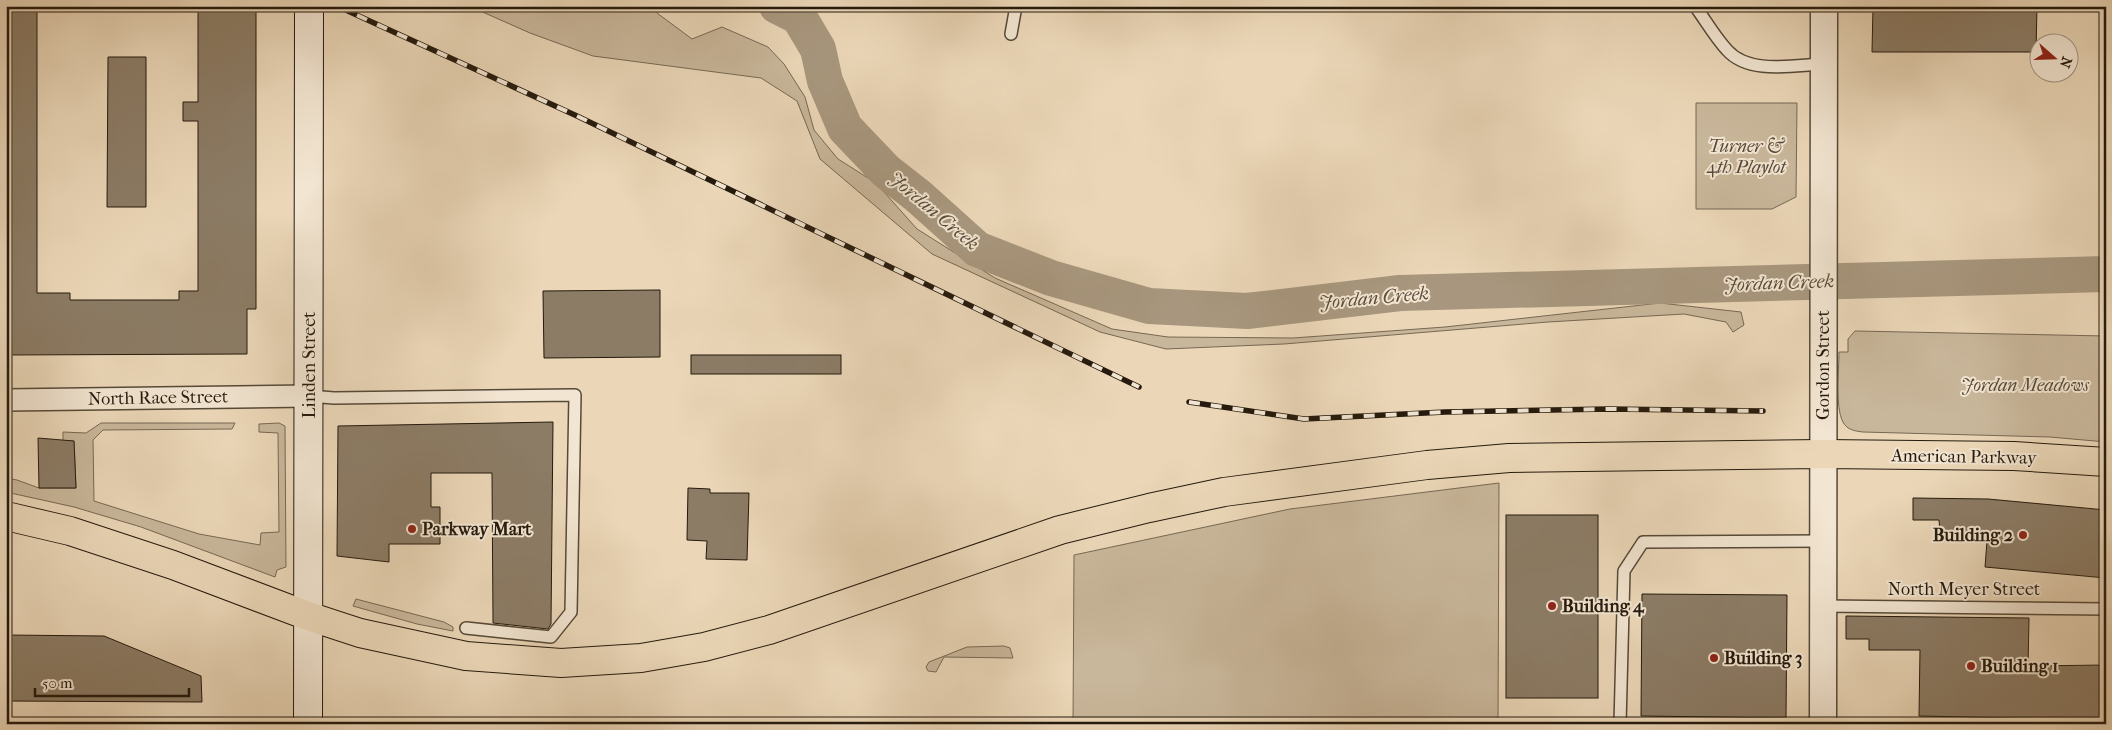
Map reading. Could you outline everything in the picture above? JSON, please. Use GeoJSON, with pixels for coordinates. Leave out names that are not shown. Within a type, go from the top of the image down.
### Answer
{"type":"FeatureCollection","features":[{"type":"Feature","properties":{"kind":"main road","name":"Linden Street"},"geometry":{"type":"LineString","coordinates":[[308,724],[309,6]]}},
{"type":"Feature","properties":{"kind":"main road","name":"American Parkway"},"geometry":{"type":"LineString","coordinates":[[6,516],[70,531],[164,562],[308,616],[368,635],[466,656],[561,663],[641,658],[704,647],[769,630],[1060,530],[1224,492],[1427,465],[1510,458],[1823,454],[2014,456],[2106,462]]}},
{"type":"Feature","properties":{"kind":"street","name":"Gordon Street"},"geometry":{"type":"LineString","coordinates":[[1823,724],[1824,6]]}},
{"type":"Feature","properties":{"kind":"street","name":"North Race Street"},"geometry":{"type":"LineString","coordinates":[[6,400],[309,396]]}},
{"type":"Feature","properties":{"kind":"lane"},"geometry":{"type":"LineString","coordinates":[[1011,34],[1016,6]]}},
{"type":"Feature","properties":{"kind":"lane"},"geometry":{"type":"LineString","coordinates":[[1695,6],[1728,51],[1739,60],[1755,65],[1823,64]]}},
{"type":"Feature","properties":{"kind":"lane"},"geometry":{"type":"LineString","coordinates":[[309,396],[334,398],[575,395],[571,612],[552,637],[466,628]]}},
{"type":"Feature","properties":{"kind":"lane"},"geometry":{"type":"LineString","coordinates":[[1620,724],[1624,571],[1643,542],[1823,541]]}},
{"type":"Feature","properties":{"kind":"lane","name":"North Meyer Street"},"geometry":{"type":"LineString","coordinates":[[1823,606],[2106,609]]}},
{"type":"Feature","properties":{"kind":"green space"},"geometry":{"type":"Polygon","coordinates":[[[469,6],[655,6],[657,13],[692,39],[722,27],[768,47],[784,64],[805,97],[814,130],[838,159],[876,183],[917,229],[995,278],[1112,329],[1168,337],[1293,338],[1445,327],[1660,303],[1741,312],[1744,325],[1733,332],[1726,322],[1684,314],[1548,322],[1284,344],[1166,349],[1100,332],[932,254],[820,159],[797,101],[761,78],[593,56],[530,33],[469,6]]]}},
{"type":"Feature","properties":{"kind":"green space","name":"Turner & 4th Playlot"},"geometry":{"type":"Polygon","coordinates":[[[1696,103],[1797,103],[1796,197],[1772,209],[1696,209],[1696,103]]]}},
{"type":"Feature","properties":{"kind":"green space","name":"Jordan Meadows"},"geometry":{"type":"Polygon","coordinates":[[[1855,331],[2106,336],[2106,442],[2050,437],[1863,432],[1851,430],[1843,422],[1839,408],[1839,352],[1848,352],[1848,339],[1855,331]]]}},
{"type":"Feature","properties":{"kind":"green space"},"geometry":{"type":"Polygon","coordinates":[[[101,423],[235,423],[232,429],[103,430],[93,440],[94,501],[199,534],[260,545],[261,533],[279,532],[278,433],[259,432],[259,424],[279,423],[285,426],[286,567],[277,570],[275,577],[141,527],[74,507],[6,492],[6,478],[39,488],[76,488],[74,441],[63,441],[63,432],[86,433],[101,423]]]}},
{"type":"Feature","properties":{"kind":"green space"},"geometry":{"type":"Polygon","coordinates":[[[1499,483],[1498,724],[1073,724],[1074,555],[1290,509],[1499,483]]]}},
{"type":"Feature","properties":{"kind":"green space"},"geometry":{"type":"Polygon","coordinates":[[[356,599],[444,622],[453,627],[453,631],[417,624],[353,606],[356,599]]]}},
{"type":"Feature","properties":{"kind":"green space"},"geometry":{"type":"Polygon","coordinates":[[[1004,646],[1010,648],[1013,658],[944,657],[936,672],[928,671],[926,667],[929,662],[967,647],[1004,646]]]}},
{"type":"Feature","properties":{"kind":"building"},"geometry":{"type":"Polygon","coordinates":[[[6,6],[37,6],[37,293],[70,293],[70,300],[179,300],[179,291],[198,291],[198,121],[183,121],[183,102],[198,102],[198,8],[256,8],[256,309],[247,309],[247,354],[6,355],[6,6]]]}},
{"type":"Feature","properties":{"kind":"building"},"geometry":{"type":"Polygon","coordinates":[[[1873,6],[2037,6],[2036,32],[2030,32],[2030,52],[1872,52],[1873,6]]]}},
{"type":"Feature","properties":{"kind":"building"},"geometry":{"type":"Polygon","coordinates":[[[108,57],[146,57],[146,207],[107,207],[108,57]]]}},
{"type":"Feature","properties":{"kind":"building"},"geometry":{"type":"Polygon","coordinates":[[[660,290],[660,357],[544,358],[543,291],[660,290]]]}},
{"type":"Feature","properties":{"kind":"building"},"geometry":{"type":"Polygon","coordinates":[[[691,355],[841,355],[841,374],[691,374],[691,355]]]}},
{"type":"Feature","properties":{"kind":"building"},"geometry":{"type":"Polygon","coordinates":[[[553,422],[551,624],[548,629],[493,623],[492,473],[431,473],[431,507],[440,507],[440,544],[389,544],[389,562],[337,556],[338,426],[553,422]]]}},
{"type":"Feature","properties":{"kind":"building"},"geometry":{"type":"Polygon","coordinates":[[[38,438],[74,441],[76,488],[39,488],[38,438]]]}},
{"type":"Feature","properties":{"kind":"building"},"geometry":{"type":"Polygon","coordinates":[[[688,488],[710,489],[710,493],[749,493],[747,560],[706,559],[707,541],[687,540],[688,488]]]}},
{"type":"Feature","properties":{"kind":"building","name":"Building 2"},"geometry":{"type":"Polygon","coordinates":[[[1913,498],[1988,499],[2106,510],[2106,578],[1985,567],[1987,541],[1941,541],[1939,520],[1913,520],[1913,498]]]}},
{"type":"Feature","properties":{"kind":"building","name":"Building 4"},"geometry":{"type":"Polygon","coordinates":[[[1506,515],[1598,515],[1598,698],[1506,698],[1506,515]]]}},
{"type":"Feature","properties":{"kind":"building","name":"Building 3"},"geometry":{"type":"Polygon","coordinates":[[[1642,594],[1787,595],[1786,718],[1641,716],[1642,594]]]}},
{"type":"Feature","properties":{"kind":"building","name":"Building 1"},"geometry":{"type":"Polygon","coordinates":[[[1846,616],[2029,618],[2028,666],[2106,665],[2106,720],[1919,716],[1920,650],[1869,650],[1869,639],[1846,639],[1846,616]]]}},
{"type":"Feature","properties":{"kind":"building"},"geometry":{"type":"Polygon","coordinates":[[[6,635],[104,636],[201,676],[202,702],[6,701],[6,635]]]}},
{"type":"Feature","properties":{"kind":"waterway","name":"Jordan Creek"},"geometry":{"type":"LineString","coordinates":[[777,6],[799,17],[818,49],[825,81],[845,128],[886,171],[918,196],[977,249],[1051,278],[1149,306],[1247,311],[1400,293],[2106,274]]}},
{"type":"Feature","properties":{"kind":"railway"},"geometry":{"type":"LineString","coordinates":[[337,6],[577,116],[1139,387]]}},
{"type":"Feature","properties":{"kind":"railway"},"geometry":{"type":"LineString","coordinates":[[1189,402],[1304,419],[1445,412],[1608,409],[1763,411]]}},
{"type":"Feature","properties":{"kind":"place","name":"Parkway Mart"},"geometry":{"type":"Point","coordinates":[412,529]}},
{"type":"Feature","properties":{"kind":"place","name":"Building 2"},"geometry":{"type":"Point","coordinates":[2023,535]}},
{"type":"Feature","properties":{"kind":"place","name":"Building 4"},"geometry":{"type":"Point","coordinates":[1552,606]}},
{"type":"Feature","properties":{"kind":"place","name":"Building 3"},"geometry":{"type":"Point","coordinates":[1714,658]}},
{"type":"Feature","properties":{"kind":"place","name":"Building 1"},"geometry":{"type":"Point","coordinates":[1971,666]}}]}
